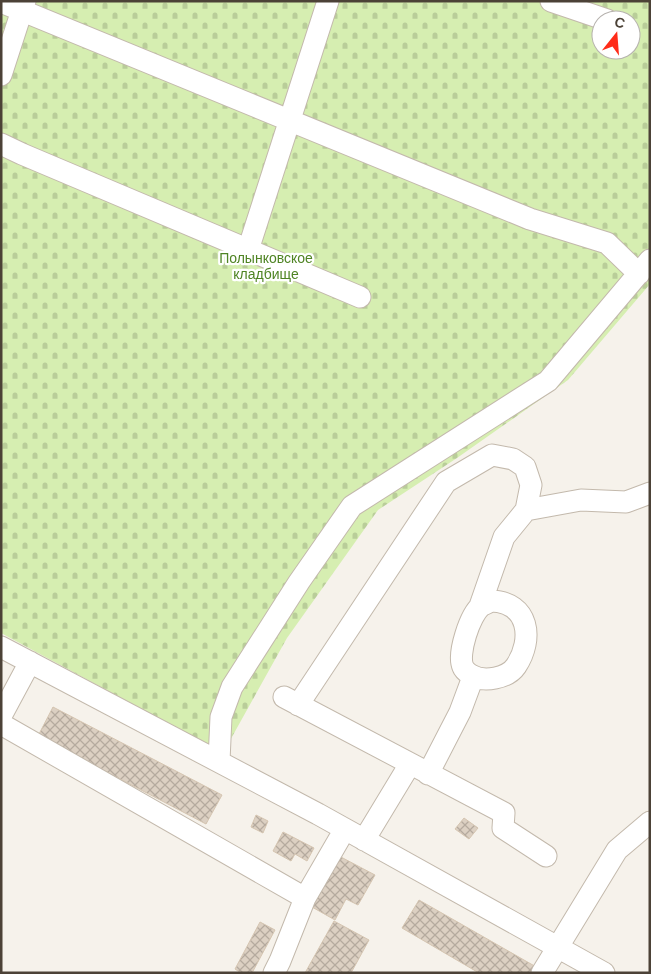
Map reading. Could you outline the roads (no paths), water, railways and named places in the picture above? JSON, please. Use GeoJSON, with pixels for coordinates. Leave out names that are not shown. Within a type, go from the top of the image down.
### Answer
{"type":"FeatureCollection","features":[{"type":"Feature","properties":{"kind":"lane"},"geometry":{"type":"LineString","coordinates":[[248,250],[328,1]]}},
{"type":"Feature","properties":{"kind":"lane"},"geometry":{"type":"LineString","coordinates":[[551,1],[591,15]]}},
{"type":"Feature","properties":{"kind":"lane"},"geometry":{"type":"LineString","coordinates":[[1,2],[24,6],[290,121],[530,219],[607,243],[644,267],[548,381],[352,506],[299,582],[232,687],[221,718],[219,761]]}},
{"type":"Feature","properties":{"kind":"lane"},"geometry":{"type":"LineString","coordinates":[[1,75],[24,6]]}},
{"type":"Feature","properties":{"kind":"lane"},"geometry":{"type":"LineString","coordinates":[[1,144],[360,297]]}},
{"type":"Feature","properties":{"kind":"lane"},"geometry":{"type":"LineString","coordinates":[[480,606],[491,601],[502,601],[519,611],[524,620],[526,645],[516,667],[497,679],[484,679],[473,676],[464,669],[461,661],[463,644],[480,606],[504,537],[526,510],[531,485],[525,468],[514,460],[492,455],[446,482],[291,701],[504,813],[503,828],[546,856]]}},
{"type":"Feature","properties":{"kind":"lane"},"geometry":{"type":"LineString","coordinates":[[526,510],[581,500],[626,502],[650,493]]}},
{"type":"Feature","properties":{"kind":"lane"},"geometry":{"type":"LineString","coordinates":[[1,647],[346,829],[604,973]]}},
{"type":"Feature","properties":{"kind":"lane"},"geometry":{"type":"LineString","coordinates":[[1,716],[30,662]]}},
{"type":"Feature","properties":{"kind":"lane"},"geometry":{"type":"LineString","coordinates":[[364,840],[460,712],[473,676]]}},
{"type":"Feature","properties":{"kind":"lane"},"geometry":{"type":"LineString","coordinates":[[1,724],[306,898]]}},
{"type":"Feature","properties":{"kind":"lane"},"geometry":{"type":"LineString","coordinates":[[542,973],[617,850],[650,822]]}},
{"type":"Feature","properties":{"kind":"lane"},"geometry":{"type":"LineString","coordinates":[[274,973],[306,898],[346,829]]}},
{"type":"Feature","properties":{"kind":"park label","name":"Полынковское кладбище"},"geometry":{"type":"Point","coordinates":[266,266]}}]}
